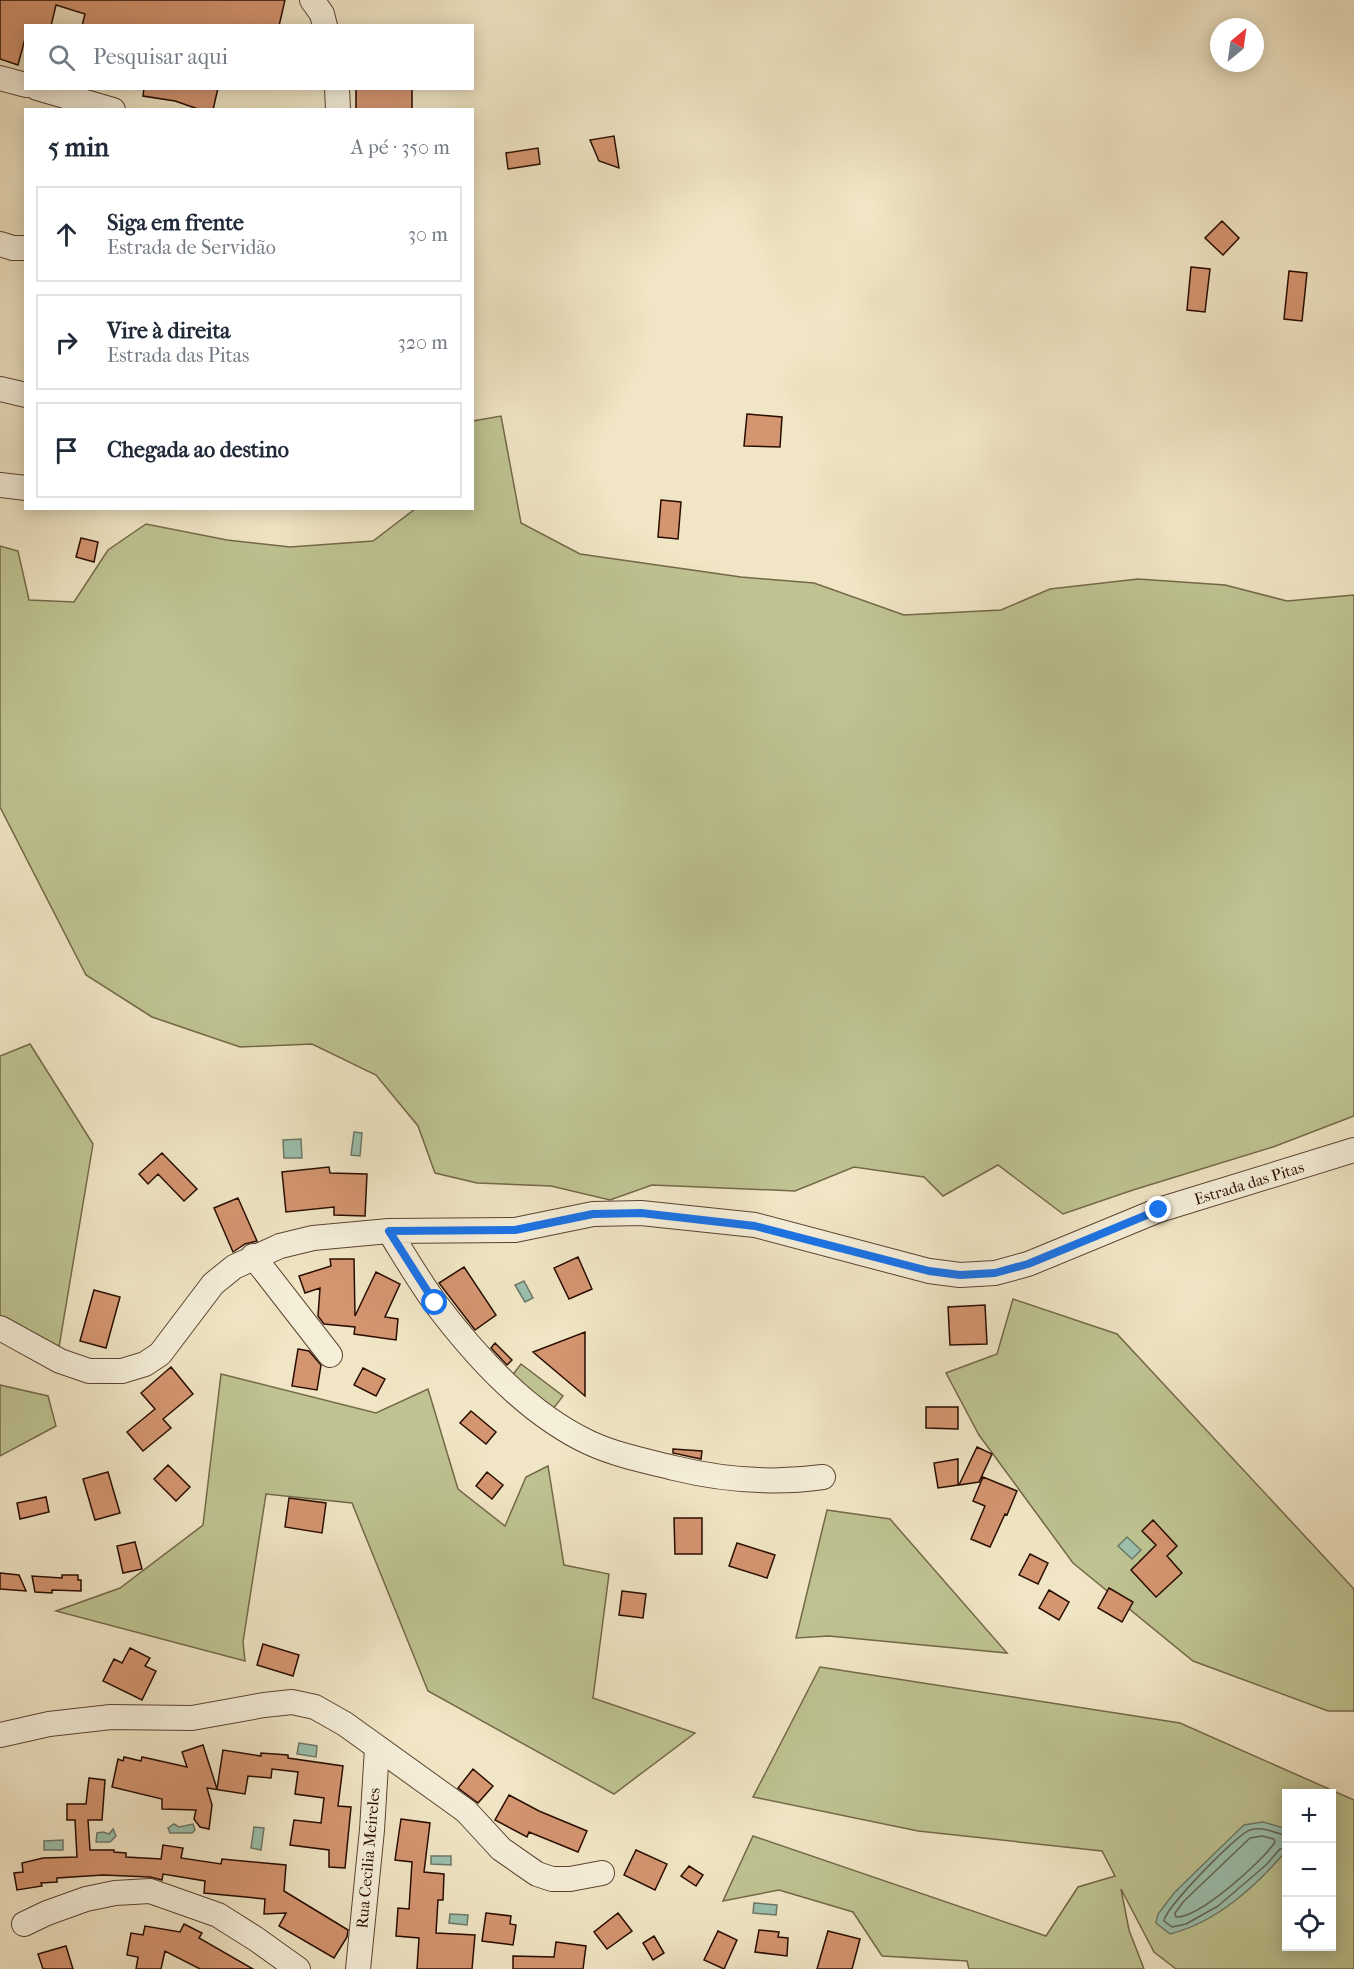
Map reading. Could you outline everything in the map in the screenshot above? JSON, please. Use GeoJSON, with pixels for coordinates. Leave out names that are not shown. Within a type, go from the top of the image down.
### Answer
{"type":"FeatureCollection","features":[{"type":"Feature","properties":{"kind":"street"},"geometry":{"type":"LineString","coordinates":[[312,0],[322,14],[325,24]]}},
{"type":"Feature","properties":{"kind":"street"},"geometry":{"type":"LineString","coordinates":[[0,78],[24,84]]}},
{"type":"Feature","properties":{"kind":"street"},"geometry":{"type":"LineString","coordinates":[[44,90],[106,108]]}},
{"type":"Feature","properties":{"kind":"street"},"geometry":{"type":"LineString","coordinates":[[337,90],[338,108]]}},
{"type":"Feature","properties":{"kind":"street"},"geometry":{"type":"LineString","coordinates":[[0,244],[13,248],[24,248]]}},
{"type":"Feature","properties":{"kind":"street"},"geometry":{"type":"LineString","coordinates":[[0,389],[24,395]]}},
{"type":"Feature","properties":{"kind":"street"},"geometry":{"type":"LineString","coordinates":[[0,485],[24,488]]}},
{"type":"Feature","properties":{"kind":"street","name":"Estrada das Pitas"},"geometry":{"type":"LineString","coordinates":[[0,1328],[60,1361],[89,1371],[122,1371],[145,1364],[160,1354],[213,1284],[234,1267],[253,1256],[280,1246],[313,1238],[389,1231],[515,1230],[593,1214],[641,1213],[755,1226],[929,1271],[960,1275],[995,1273],[1028,1264],[1159,1210],[1354,1150]]}},
{"type":"Feature","properties":{"kind":"street"},"geometry":{"type":"LineString","coordinates":[[389,1231],[435,1303],[493,1372],[529,1404],[581,1439],[626,1455],[705,1475],[750,1480],[823,1478]]}},
{"type":"Feature","properties":{"kind":"street"},"geometry":{"type":"LineString","coordinates":[[253,1256],[330,1355]]}},
{"type":"Feature","properties":{"kind":"street"},"geometry":{"type":"LineString","coordinates":[[0,1735],[49,1724],[111,1717],[192,1718],[292,1702],[315,1707],[345,1724],[466,1811],[501,1849],[537,1874],[552,1879],[570,1879],[602,1873]]}},
{"type":"Feature","properties":{"kind":"street","name":"Rua Cecilia Meireles"},"geometry":{"type":"LineString","coordinates":[[358,1969],[372,1830],[377,1748]]}},
{"type":"Feature","properties":{"kind":"street"},"geometry":{"type":"LineString","coordinates":[[24,1924],[46,1913],[86,1899],[115,1893],[150,1891],[218,1916],[256,1939],[298,1969]]}},
{"type":"Feature","properties":{"kind":"shaded area"},"geometry":{"type":"Polygon","coordinates":[[[501,416],[521,523],[580,554],[741,577],[814,583],[904,615],[1001,610],[1050,589],[1138,579],[1225,585],[1287,601],[1354,595],[1354,1116],[1273,1147],[1063,1214],[998,1165],[943,1196],[924,1177],[854,1167],[795,1191],[652,1185],[610,1200],[551,1186],[477,1183],[435,1173],[418,1126],[376,1075],[312,1044],[240,1047],[152,1017],[86,975],[0,807],[0,546],[18,551],[29,600],[74,602],[108,550],[146,524],[227,540],[290,547],[373,541],[414,510],[474,510],[474,421],[501,416]]]}},
{"type":"Feature","properties":{"kind":"shaded area"},"geometry":{"type":"Polygon","coordinates":[[[30,1044],[93,1144],[58,1353],[0,1318],[0,1056],[30,1044]]]}},
{"type":"Feature","properties":{"kind":"shaded area"},"geometry":{"type":"Polygon","coordinates":[[[1013,1299],[1117,1334],[1354,1589],[1354,1711],[1328,1711],[1193,1661],[1073,1563],[979,1435],[946,1373],[997,1354],[1013,1299]]]}},
{"type":"Feature","properties":{"kind":"shaded area"},"geometry":{"type":"Polygon","coordinates":[[[521,1364],[563,1396],[550,1413],[508,1381],[521,1364]]]}},
{"type":"Feature","properties":{"kind":"shaded area"},"geometry":{"type":"Polygon","coordinates":[[[221,1374],[376,1413],[428,1389],[458,1489],[505,1526],[526,1477],[548,1466],[564,1565],[609,1574],[593,1698],[695,1733],[614,1794],[428,1691],[352,1503],[266,1494],[243,1642],[245,1661],[56,1611],[120,1588],[203,1525],[221,1374]]]}},
{"type":"Feature","properties":{"kind":"shaded area"},"geometry":{"type":"Polygon","coordinates":[[[0,1385],[48,1396],[56,1426],[0,1456],[0,1385]]]}},
{"type":"Feature","properties":{"kind":"shaded area"},"geometry":{"type":"Polygon","coordinates":[[[827,1510],[890,1519],[1007,1653],[829,1636],[796,1638],[827,1510]]]}},
{"type":"Feature","properties":{"kind":"shaded area"},"geometry":{"type":"Polygon","coordinates":[[[820,1667],[1180,1723],[1329,1789],[1282,1789],[1282,1951],[1336,1951],[1336,1792],[1354,1800],[1354,1969],[1176,1969],[1154,1952],[1121,1889],[1129,1930],[1144,1969],[969,1969],[967,1961],[882,1956],[853,1912],[779,1890],[723,1901],[753,1836],[1046,1936],[1078,1887],[1115,1876],[1102,1851],[918,1831],[753,1797],[820,1667]]]}},
{"type":"Feature","properties":{"kind":"water"},"geometry":{"type":"Polygon","coordinates":[[[354,1132],[362,1133],[360,1156],[351,1155],[354,1132]]]}},
{"type":"Feature","properties":{"kind":"water"},"geometry":{"type":"Polygon","coordinates":[[[301,1139],[302,1158],[284,1158],[283,1140],[301,1139]]]}},
{"type":"Feature","properties":{"kind":"water"},"geometry":{"type":"Polygon","coordinates":[[[524,1281],[533,1298],[525,1302],[515,1285],[524,1281]]]}},
{"type":"Feature","properties":{"kind":"water"},"geometry":{"type":"Polygon","coordinates":[[[1127,1537],[1141,1550],[1132,1559],[1118,1546],[1127,1537]]]}},
{"type":"Feature","properties":{"kind":"water"},"geometry":{"type":"Polygon","coordinates":[[[299,1743],[317,1746],[316,1757],[297,1754],[299,1743]]]}},
{"type":"Feature","properties":{"kind":"water"},"geometry":{"type":"Polygon","coordinates":[[[1263,1822],[1282,1827],[1282,1855],[1234,1902],[1204,1921],[1170,1934],[1156,1923],[1158,1914],[1174,1893],[1244,1825],[1263,1822]]]}},
{"type":"Feature","properties":{"kind":"water"},"geometry":{"type":"Polygon","coordinates":[[[174,1824],[179,1827],[193,1824],[195,1830],[192,1833],[170,1833],[168,1828],[174,1824]]]}},
{"type":"Feature","properties":{"kind":"water"},"geometry":{"type":"Polygon","coordinates":[[[254,1827],[264,1828],[261,1850],[251,1848],[254,1827]]]}},
{"type":"Feature","properties":{"kind":"water"},"geometry":{"type":"Polygon","coordinates":[[[113,1829],[116,1836],[110,1842],[96,1842],[97,1833],[109,1834],[113,1829]]]}},
{"type":"Feature","properties":{"kind":"water"},"geometry":{"type":"Polygon","coordinates":[[[63,1840],[63,1850],[44,1850],[44,1841],[63,1840]]]}},
{"type":"Feature","properties":{"kind":"water"},"geometry":{"type":"Polygon","coordinates":[[[431,1856],[451,1856],[451,1865],[431,1864],[431,1856]]]}},
{"type":"Feature","properties":{"kind":"water"},"geometry":{"type":"Polygon","coordinates":[[[754,1903],[777,1905],[776,1915],[753,1913],[754,1903]]]}},
{"type":"Feature","properties":{"kind":"water"},"geometry":{"type":"Polygon","coordinates":[[[450,1914],[468,1915],[467,1925],[449,1923],[450,1914]]]}},
{"type":"Feature","properties":{"kind":"building"},"geometry":{"type":"Polygon","coordinates":[[[0,0],[285,0],[279,24],[82,24],[85,14],[56,5],[51,24],[24,24],[24,42],[18,65],[0,59],[0,0]]]}},
{"type":"Feature","properties":{"kind":"building"},"geometry":{"type":"Polygon","coordinates":[[[144,90],[218,90],[213,108],[195,108],[175,101],[143,96],[144,90]]]}},
{"type":"Feature","properties":{"kind":"building"},"geometry":{"type":"Polygon","coordinates":[[[356,90],[412,90],[412,108],[356,108],[356,90]]]}},
{"type":"Feature","properties":{"kind":"building"},"geometry":{"type":"Polygon","coordinates":[[[614,136],[619,168],[599,161],[590,140],[614,136]]]}},
{"type":"Feature","properties":{"kind":"building"},"geometry":{"type":"Polygon","coordinates":[[[538,148],[540,164],[508,169],[506,153],[538,148]]]}},
{"type":"Feature","properties":{"kind":"building"},"geometry":{"type":"Polygon","coordinates":[[[1222,221],[1239,238],[1223,255],[1205,238],[1222,221]]]}},
{"type":"Feature","properties":{"kind":"building"},"geometry":{"type":"Polygon","coordinates":[[[1191,267],[1210,269],[1205,312],[1187,310],[1191,267]]]}},
{"type":"Feature","properties":{"kind":"building"},"geometry":{"type":"Polygon","coordinates":[[[1289,271],[1307,273],[1302,321],[1284,319],[1289,271]]]}},
{"type":"Feature","properties":{"kind":"building"},"geometry":{"type":"Polygon","coordinates":[[[747,414],[782,417],[780,447],[744,446],[747,414]]]}},
{"type":"Feature","properties":{"kind":"building"},"geometry":{"type":"Polygon","coordinates":[[[661,500],[681,502],[678,539],[658,537],[661,500]]]}},
{"type":"Feature","properties":{"kind":"building"},"geometry":{"type":"Polygon","coordinates":[[[81,538],[98,542],[94,562],[76,557],[81,538]]]}},
{"type":"Feature","properties":{"kind":"building"},"geometry":{"type":"Polygon","coordinates":[[[162,1153],[197,1189],[184,1201],[158,1174],[148,1184],[139,1174],[162,1153]]]}},
{"type":"Feature","properties":{"kind":"building"},"geometry":{"type":"Polygon","coordinates":[[[329,1167],[330,1173],[367,1174],[365,1216],[334,1215],[334,1207],[286,1212],[282,1172],[329,1167]]]}},
{"type":"Feature","properties":{"kind":"building"},"geometry":{"type":"Polygon","coordinates":[[[238,1198],[257,1241],[245,1244],[233,1252],[214,1208],[238,1198]]]}},
{"type":"Feature","properties":{"kind":"building"},"geometry":{"type":"Polygon","coordinates":[[[578,1257],[592,1289],[569,1299],[554,1268],[578,1257]]]}},
{"type":"Feature","properties":{"kind":"building"},"geometry":{"type":"Polygon","coordinates":[[[330,1259],[354,1259],[355,1316],[376,1272],[400,1284],[385,1317],[398,1319],[396,1340],[354,1334],[355,1327],[324,1324],[318,1316],[320,1288],[305,1293],[299,1276],[331,1266],[330,1259]]]}},
{"type":"Feature","properties":{"kind":"building"},"geometry":{"type":"Polygon","coordinates":[[[464,1267],[496,1315],[475,1330],[439,1283],[464,1267]]]}},
{"type":"Feature","properties":{"kind":"building"},"geometry":{"type":"Polygon","coordinates":[[[94,1290],[120,1297],[106,1348],[80,1341],[94,1290]]]}},
{"type":"Feature","properties":{"kind":"building"},"geometry":{"type":"Polygon","coordinates":[[[985,1305],[987,1344],[950,1345],[948,1307],[985,1305]]]}},
{"type":"Feature","properties":{"kind":"building"},"geometry":{"type":"Polygon","coordinates":[[[585,1332],[585,1396],[533,1352],[585,1332]]]}},
{"type":"Feature","properties":{"kind":"building"},"geometry":{"type":"Polygon","coordinates":[[[495,1343],[512,1360],[507,1365],[491,1348],[495,1343]]]}},
{"type":"Feature","properties":{"kind":"building"},"geometry":{"type":"Polygon","coordinates":[[[298,1349],[309,1351],[321,1365],[317,1390],[292,1386],[298,1349]]]}},
{"type":"Feature","properties":{"kind":"building"},"geometry":{"type":"Polygon","coordinates":[[[171,1367],[193,1394],[163,1419],[171,1428],[143,1451],[127,1432],[155,1409],[141,1393],[171,1367]]]}},
{"type":"Feature","properties":{"kind":"building"},"geometry":{"type":"Polygon","coordinates":[[[363,1368],[385,1379],[376,1396],[354,1385],[363,1368]]]}},
{"type":"Feature","properties":{"kind":"building"},"geometry":{"type":"Polygon","coordinates":[[[926,1407],[958,1407],[958,1429],[926,1428],[926,1407]]]}},
{"type":"Feature","properties":{"kind":"building"},"geometry":{"type":"Polygon","coordinates":[[[471,1411],[496,1432],[486,1444],[460,1423],[471,1411]]]}},
{"type":"Feature","properties":{"kind":"building"},"geometry":{"type":"Polygon","coordinates":[[[977,1447],[992,1454],[979,1482],[959,1485],[977,1447]]]}},
{"type":"Feature","properties":{"kind":"building"},"geometry":{"type":"Polygon","coordinates":[[[673,1449],[702,1451],[701,1459],[673,1453],[673,1449]]]}},
{"type":"Feature","properties":{"kind":"building"},"geometry":{"type":"Polygon","coordinates":[[[958,1459],[958,1485],[938,1488],[934,1463],[958,1459]]]}},
{"type":"Feature","properties":{"kind":"building"},"geometry":{"type":"Polygon","coordinates":[[[168,1465],[190,1487],[176,1501],[154,1479],[168,1465]]]}},
{"type":"Feature","properties":{"kind":"building"},"geometry":{"type":"Polygon","coordinates":[[[108,1472],[120,1513],[95,1520],[83,1479],[108,1472]]]}},
{"type":"Feature","properties":{"kind":"building"},"geometry":{"type":"Polygon","coordinates":[[[487,1472],[503,1485],[492,1499],[476,1486],[487,1472]]]}},
{"type":"Feature","properties":{"kind":"building"},"geometry":{"type":"Polygon","coordinates":[[[983,1477],[1017,1491],[990,1547],[971,1539],[985,1506],[973,1501],[983,1477]]]}},
{"type":"Feature","properties":{"kind":"building"},"geometry":{"type":"Polygon","coordinates":[[[46,1497],[49,1512],[20,1519],[17,1503],[46,1497]]]}},
{"type":"Feature","properties":{"kind":"building"},"geometry":{"type":"Polygon","coordinates":[[[289,1498],[326,1503],[322,1533],[285,1527],[289,1498]]]}},
{"type":"Feature","properties":{"kind":"building"},"geometry":{"type":"Polygon","coordinates":[[[674,1518],[702,1518],[702,1554],[675,1554],[674,1518]]]}},
{"type":"Feature","properties":{"kind":"building"},"geometry":{"type":"Polygon","coordinates":[[[1153,1520],[1177,1546],[1167,1556],[1182,1573],[1156,1597],[1131,1570],[1156,1545],[1142,1531],[1153,1520]]]}},
{"type":"Feature","properties":{"kind":"building"},"geometry":{"type":"Polygon","coordinates":[[[135,1542],[142,1569],[123,1573],[117,1546],[135,1542]]]}},
{"type":"Feature","properties":{"kind":"building"},"geometry":{"type":"Polygon","coordinates":[[[737,1543],[775,1555],[767,1578],[729,1566],[737,1543]]]}},
{"type":"Feature","properties":{"kind":"building"},"geometry":{"type":"Polygon","coordinates":[[[1030,1554],[1048,1563],[1038,1584],[1019,1575],[1030,1554]]]}},
{"type":"Feature","properties":{"kind":"building"},"geometry":{"type":"Polygon","coordinates":[[[0,1573],[19,1575],[26,1591],[0,1589],[0,1573]]]}},
{"type":"Feature","properties":{"kind":"building"},"geometry":{"type":"Polygon","coordinates":[[[62,1575],[78,1575],[78,1580],[81,1580],[81,1591],[35,1592],[32,1576],[62,1578],[62,1575]]]}},
{"type":"Feature","properties":{"kind":"building"},"geometry":{"type":"Polygon","coordinates":[[[1109,1588],[1133,1602],[1122,1622],[1098,1608],[1109,1588]]]}},
{"type":"Feature","properties":{"kind":"building"},"geometry":{"type":"Polygon","coordinates":[[[1049,1590],[1069,1602],[1059,1620],[1039,1608],[1049,1590]]]}},
{"type":"Feature","properties":{"kind":"building"},"geometry":{"type":"Polygon","coordinates":[[[622,1591],[646,1594],[643,1618],[619,1615],[622,1591]]]}},
{"type":"Feature","properties":{"kind":"building"},"geometry":{"type":"Polygon","coordinates":[[[263,1644],[299,1655],[293,1676],[257,1665],[263,1644]]]}},
{"type":"Feature","properties":{"kind":"building"},"geometry":{"type":"Polygon","coordinates":[[[130,1648],[150,1658],[145,1666],[156,1671],[142,1700],[103,1681],[114,1659],[122,1663],[130,1648]]]}},
{"type":"Feature","properties":{"kind":"building"},"geometry":{"type":"Polygon","coordinates":[[[203,1745],[217,1789],[223,1750],[261,1756],[261,1753],[288,1755],[288,1758],[343,1766],[338,1806],[351,1807],[345,1868],[329,1867],[329,1850],[290,1845],[294,1820],[321,1823],[324,1798],[295,1794],[298,1772],[272,1769],[271,1778],[248,1776],[245,1794],[207,1788],[212,1805],[209,1829],[200,1827],[194,1819],[196,1810],[162,1809],[162,1799],[112,1787],[118,1759],[123,1761],[124,1757],[141,1761],[142,1757],[187,1767],[182,1752],[203,1745]]]}},
{"type":"Feature","properties":{"kind":"building"},"geometry":{"type":"Polygon","coordinates":[[[473,1769],[493,1786],[478,1803],[458,1788],[473,1769]]]}},
{"type":"Feature","properties":{"kind":"building"},"geometry":{"type":"Polygon","coordinates":[[[89,1778],[105,1780],[102,1820],[88,1820],[90,1850],[114,1850],[114,1852],[126,1853],[126,1857],[161,1859],[163,1845],[183,1848],[181,1858],[221,1864],[222,1859],[286,1865],[284,1891],[348,1930],[347,1937],[334,1958],[279,1926],[286,1913],[264,1914],[265,1899],[204,1893],[205,1881],[163,1874],[162,1880],[150,1877],[103,1875],[57,1878],[57,1882],[41,1883],[42,1886],[17,1890],[14,1873],[23,1872],[22,1863],[43,1858],[77,1857],[75,1820],[67,1820],[67,1804],[86,1804],[89,1778]]]}},
{"type":"Feature","properties":{"kind":"building"},"geometry":{"type":"Polygon","coordinates":[[[509,1795],[539,1811],[587,1831],[578,1852],[529,1832],[527,1837],[495,1820],[509,1795]]]}},
{"type":"Feature","properties":{"kind":"building"},"geometry":{"type":"Polygon","coordinates":[[[401,1819],[430,1823],[424,1872],[444,1874],[443,1900],[438,1900],[436,1933],[475,1935],[472,1969],[417,1969],[419,1938],[396,1936],[398,1908],[409,1909],[412,1862],[395,1860],[401,1819]]]}},
{"type":"Feature","properties":{"kind":"building"},"geometry":{"type":"Polygon","coordinates":[[[636,1850],[667,1864],[655,1890],[624,1875],[636,1850]]]}},
{"type":"Feature","properties":{"kind":"building"},"geometry":{"type":"Polygon","coordinates":[[[689,1866],[703,1875],[696,1886],[681,1876],[689,1866]]]}},
{"type":"Feature","properties":{"kind":"building"},"geometry":{"type":"Polygon","coordinates":[[[486,1913],[511,1916],[510,1924],[516,1925],[513,1945],[482,1941],[486,1913]]]}},
{"type":"Feature","properties":{"kind":"building"},"geometry":{"type":"Polygon","coordinates":[[[618,1913],[632,1931],[607,1949],[594,1932],[618,1913]]]}},
{"type":"Feature","properties":{"kind":"building"},"geometry":{"type":"Polygon","coordinates":[[[184,1924],[202,1933],[199,1938],[253,1969],[200,1969],[165,1951],[161,1969],[136,1969],[138,1957],[127,1955],[131,1933],[143,1935],[145,1926],[180,1932],[184,1924]]]}},
{"type":"Feature","properties":{"kind":"building"},"geometry":{"type":"Polygon","coordinates":[[[759,1930],[779,1932],[778,1937],[788,1938],[787,1956],[755,1952],[759,1930]]]}},
{"type":"Feature","properties":{"kind":"building"},"geometry":{"type":"Polygon","coordinates":[[[718,1931],[737,1940],[724,1969],[704,1960],[718,1931]]]}},
{"type":"Feature","properties":{"kind":"building"},"geometry":{"type":"Polygon","coordinates":[[[828,1931],[860,1939],[852,1969],[817,1969],[828,1931]]]}},
{"type":"Feature","properties":{"kind":"building"},"geometry":{"type":"Polygon","coordinates":[[[654,1936],[664,1953],[653,1960],[643,1943],[654,1936]]]}},
{"type":"Feature","properties":{"kind":"building"},"geometry":{"type":"Polygon","coordinates":[[[556,1942],[586,1946],[583,1969],[513,1969],[513,1956],[554,1957],[556,1942]]]}},
{"type":"Feature","properties":{"kind":"building"},"geometry":{"type":"Polygon","coordinates":[[[66,1946],[73,1969],[43,1969],[38,1954],[66,1946]]]}},
{"type":"Feature","properties":{"kind":"route"},"geometry":{"type":"LineString","coordinates":[[435,1303],[389,1231],[515,1230],[593,1214],[641,1213],[755,1226],[929,1271],[960,1275],[995,1273],[1028,1264],[1159,1210]]}}]}
